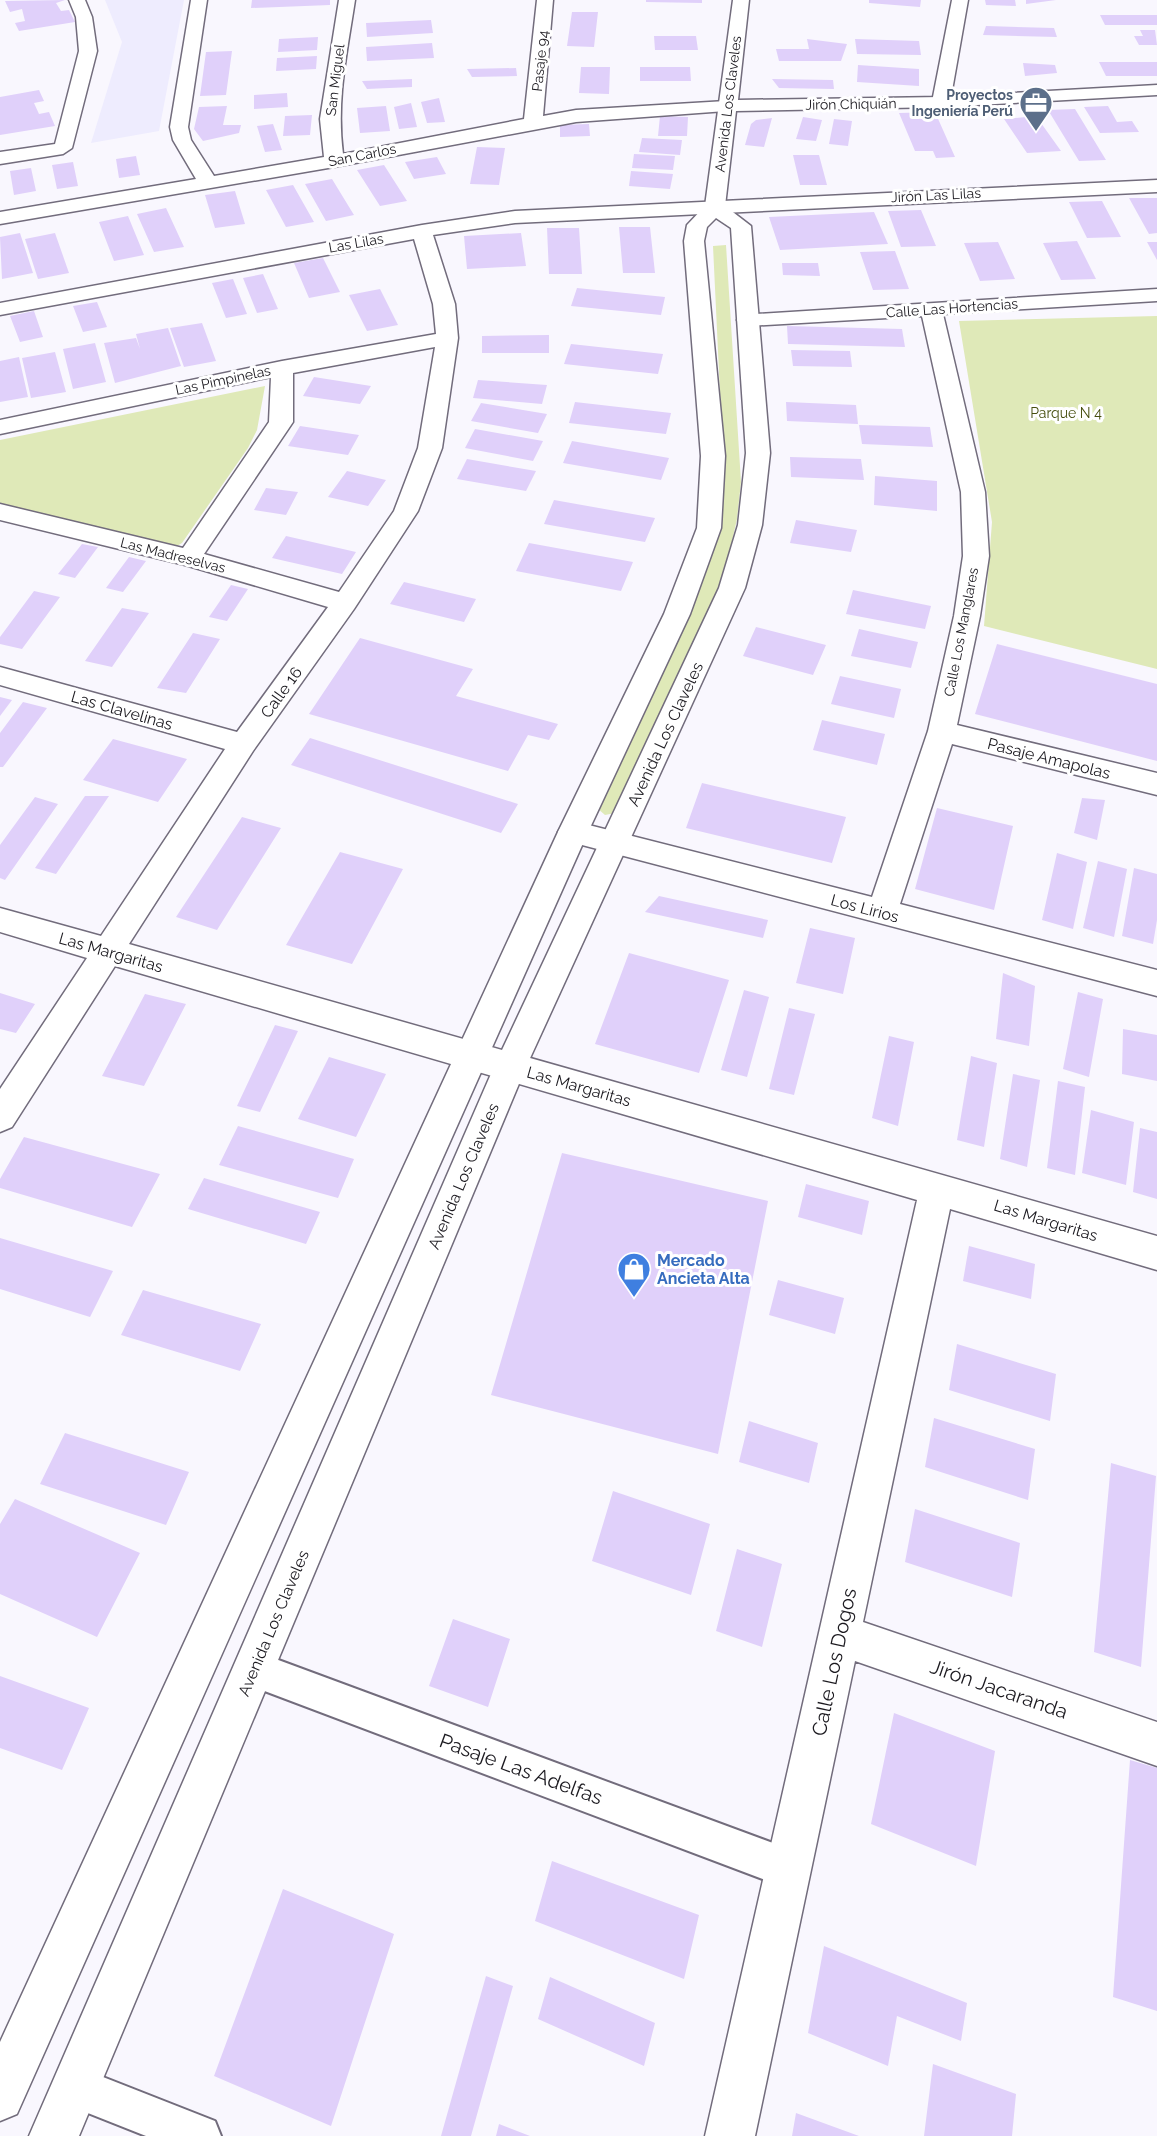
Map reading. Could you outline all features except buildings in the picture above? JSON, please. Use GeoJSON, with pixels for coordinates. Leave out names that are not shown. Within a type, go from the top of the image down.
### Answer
{"type":"FeatureCollection","features":[{"type":"Feature","properties":{"kind":"street"},"geometry":{"type":"LineString","coordinates":[[0,159],[63,148],[88,51],[84,17],[77,0]]}},
{"type":"Feature","properties":{"kind":"street"},"geometry":{"type":"LineString","coordinates":[[199,0],[179,127],[182,140],[207,180]]}},
{"type":"Feature","properties":{"kind":"street","name":"San Miguel"},"geometry":{"type":"LineString","coordinates":[[334,161],[329,119],[330,96],[347,0]]}},
{"type":"Feature","properties":{"kind":"street","name":"Pasaje 94"},"geometry":{"type":"LineString","coordinates":[[532,123],[545,0]]}},
{"type":"Feature","properties":{"kind":"street","name":"Avenida Los Claveles"},"geometry":{"type":"LineString","coordinates":[[54,2136],[510,1067],[732,588],[750,525],[758,453],[741,226],[715,208],[741,0]]}},
{"type":"Feature","properties":{"kind":"street"},"geometry":{"type":"LineString","coordinates":[[941,102],[960,0]]}},
{"type":"Feature","properties":{"kind":"street","name":"Jirón Chiquián"},"geometry":{"type":"LineString","coordinates":[[726,106],[941,102],[1157,90]]}},
{"type":"Feature","properties":{"kind":"street","name":"San Carlos"},"geometry":{"type":"LineString","coordinates":[[0,218],[207,180],[334,161],[576,116],[726,106]]}},
{"type":"Feature","properties":{"kind":"street","name":"Jirón Las Lilas"},"geometry":{"type":"LineString","coordinates":[[715,208],[925,195],[1157,186]]}},
{"type":"Feature","properties":{"kind":"street"},"geometry":{"type":"LineString","coordinates":[[0,2097],[471,1055],[573,832],[677,614],[709,528],[713,456],[694,241],[697,225],[715,208]]}},
{"type":"Feature","properties":{"kind":"street","name":"Las Lilas"},"geometry":{"type":"LineString","coordinates":[[0,309],[422,231],[515,217],[715,208]]}},
{"type":"Feature","properties":{"kind":"street","name":"Calle 16"},"geometry":{"type":"LineString","coordinates":[[0,1116],[243,744],[345,603],[410,500],[430,448],[447,338],[444,304],[422,231]]}},
{"type":"Feature","properties":{"kind":"street","name":"Calle Las Hortencias"},"geometry":{"type":"LineString","coordinates":[[748,320],[1157,295]]}},
{"type":"Feature","properties":{"kind":"street","name":"Calle Los Manglares"},"geometry":{"type":"LineString","coordinates":[[882,913],[942,731],[967,616],[976,556],[974,492],[931,309]]}},
{"type":"Feature","properties":{"kind":"street","name":"Las Pimpinelas"},"geometry":{"type":"LineString","coordinates":[[0,428],[282,368],[447,338]]}},
{"type":"Feature","properties":{"kind":"street"},"geometry":{"type":"LineString","coordinates":[[189,558],[281,422],[282,368]]}},
{"type":"Feature","properties":{"kind":"street","name":"Las Madreselvas"},"geometry":{"type":"LineString","coordinates":[[0,512],[189,558],[345,603]]}},
{"type":"Feature","properties":{"kind":"street","name":"Las Clavelinas"},"geometry":{"type":"LineString","coordinates":[[0,676],[243,744]]}},
{"type":"Feature","properties":{"kind":"street","name":"Pasaje Amapolas"},"geometry":{"type":"LineString","coordinates":[[942,731],[1157,784]]}},
{"type":"Feature","properties":{"kind":"street","name":"Los Lirios"},"geometry":{"type":"LineString","coordinates":[[573,832],[1157,983]]}},
{"type":"Feature","properties":{"kind":"street","name":"Las Margaritas"},"geometry":{"type":"LineString","coordinates":[[0,920],[1157,1253]]}},
{"type":"Feature","properties":{"kind":"street","name":"Calle Los Dogos"},"geometry":{"type":"LineString","coordinates":[[730,2136],[937,1188]]}},
{"type":"Feature","properties":{"kind":"street","name":"Jirón Jacaranda"},"geometry":{"type":"LineString","coordinates":[[840,1635],[1157,1744]]}},
{"type":"Feature","properties":{"kind":"lane","name":"Pasaje Las Adelfas"},"geometry":{"type":"LineString","coordinates":[[254,1669],[789,1869]]}},
{"type":"Feature","properties":{"kind":"lane"},"geometry":{"type":"LineString","coordinates":[[75,2087],[200,2136]]}},
{"type":"Feature","properties":{"kind":"shaded area"},"geometry":{"type":"Polygon","coordinates":[[[105,0],[184,0],[159,131],[91,143],[122,42],[105,0]]]}},
{"type":"Feature","properties":{"kind":"green space"},"geometry":{"type":"Polygon","coordinates":[[[726,245],[741,482],[737,519],[723,581],[620,812],[605,815],[597,808],[721,482],[721,414],[713,246],[726,245]]]}},
{"type":"Feature","properties":{"kind":"green space","name":"Parque N 4"},"geometry":{"type":"Polygon","coordinates":[[[1157,316],[1157,669],[984,626],[992,522],[959,321],[1157,316]]]}},
{"type":"Feature","properties":{"kind":"green space"},"geometry":{"type":"Polygon","coordinates":[[[265,386],[257,430],[248,448],[182,543],[170,550],[0,508],[0,440],[265,386]]]}},
{"type":"Feature","properties":{"kind":"place","name":"Proyectos Ingeniería Perú"},"geometry":{"type":"Point","coordinates":[1036,132]}},
{"type":"Feature","properties":{"kind":"place","name":"Mercado Ancieta Alta"},"geometry":{"type":"Point","coordinates":[634,1298]}}]}
